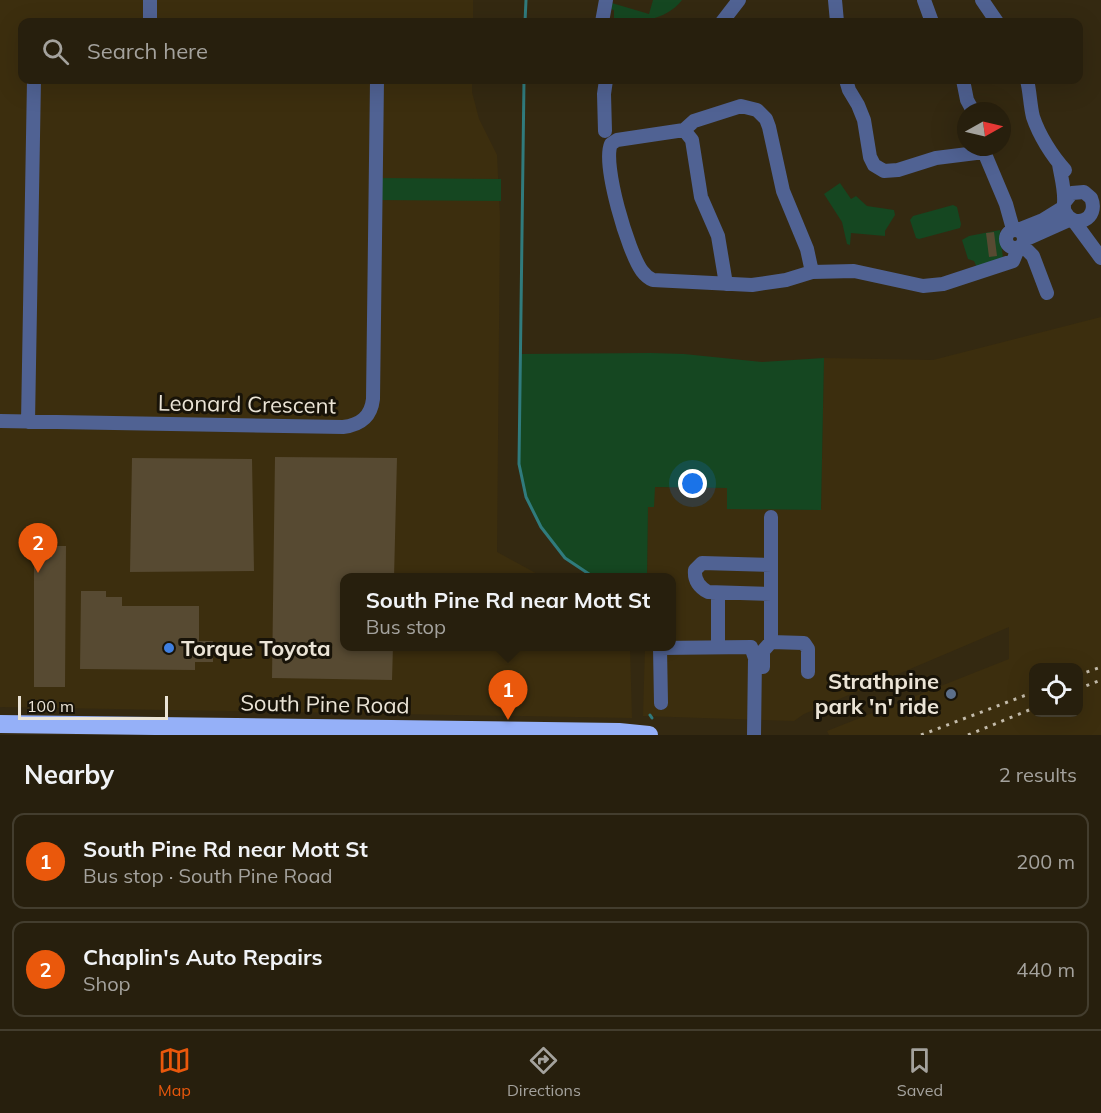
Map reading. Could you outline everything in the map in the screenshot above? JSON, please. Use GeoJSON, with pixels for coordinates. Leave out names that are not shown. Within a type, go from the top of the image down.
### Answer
{"type":"FeatureCollection","features":[{"type":"Feature","properties":{"kind":"highway","name":"South Pine Road"},"geometry":{"type":"LineString","coordinates":[[0,724],[130,730],[638,733],[649,735]]}},
{"type":"Feature","properties":{"kind":"street"},"geometry":{"type":"LineString","coordinates":[[150,0],[150,18]]}},
{"type":"Feature","properties":{"kind":"street"},"geometry":{"type":"LineString","coordinates":[[603,18],[606,0]]}},
{"type":"Feature","properties":{"kind":"street"},"geometry":{"type":"LineString","coordinates":[[725,18],[739,0]]}},
{"type":"Feature","properties":{"kind":"street"},"geometry":{"type":"LineString","coordinates":[[835,0],[837,18]]}},
{"type":"Feature","properties":{"kind":"street"},"geometry":{"type":"LineString","coordinates":[[924,0],[931,18]]}},
{"type":"Feature","properties":{"kind":"street"},"geometry":{"type":"LineString","coordinates":[[982,0],[994,18]]}},
{"type":"Feature","properties":{"kind":"street"},"geometry":{"type":"LineString","coordinates":[[28,422],[33,84]]}},
{"type":"Feature","properties":{"kind":"street","name":"Leonard Crescent"},"geometry":{"type":"LineString","coordinates":[[0,421],[343,427],[356,425],[364,420],[369,413],[373,399],[377,84]]}},
{"type":"Feature","properties":{"kind":"street"},"geometry":{"type":"LineString","coordinates":[[605,84],[605,130]]}},
{"type":"Feature","properties":{"kind":"street"},"geometry":{"type":"LineString","coordinates":[[847,84],[864,120],[870,157],[874,165],[884,171],[898,170],[936,158],[957,154]]}},
{"type":"Feature","properties":{"kind":"street"},"geometry":{"type":"LineString","coordinates":[[964,84],[968,102]]}},
{"type":"Feature","properties":{"kind":"street"},"geometry":{"type":"LineString","coordinates":[[1029,84],[1036,123],[1044,140],[1059,164],[1090,193],[1095,209],[1091,222],[1098,253]]}},
{"type":"Feature","properties":{"kind":"street"},"geometry":{"type":"LineString","coordinates":[[812,272],[807,249],[783,191],[769,127],[761,114],[750,107],[741,106],[694,121],[684,129],[617,140],[610,144],[608,152],[620,216],[639,266],[647,277],[658,282],[767,284],[812,272],[854,271],[923,286],[943,284],[1013,261],[1019,239],[1068,212],[1072,193],[1090,193]]}},
{"type":"Feature","properties":{"kind":"street"},"geometry":{"type":"LineString","coordinates":[[684,129],[692,140],[701,197],[718,236],[726,284]]}},
{"type":"Feature","properties":{"kind":"street"},"geometry":{"type":"LineString","coordinates":[[986,156],[1019,239],[1034,256],[1047,293]]}},
{"type":"Feature","properties":{"kind":"street"},"geometry":{"type":"LineString","coordinates":[[1059,164],[1068,212],[1098,253]]}},
{"type":"Feature","properties":{"kind":"street"},"geometry":{"type":"LineString","coordinates":[[1068,212],[1085,220],[1095,209]]}},
{"type":"Feature","properties":{"kind":"street"},"geometry":{"type":"LineString","coordinates":[[754,735],[762,648],[771,594],[771,517]]}},
{"type":"Feature","properties":{"kind":"street"},"geometry":{"type":"LineString","coordinates":[[771,565],[702,563],[695,570],[696,580],[708,592],[771,594]]}},
{"type":"Feature","properties":{"kind":"street"},"geometry":{"type":"LineString","coordinates":[[718,593],[718,647]]}},
{"type":"Feature","properties":{"kind":"street"},"geometry":{"type":"LineString","coordinates":[[676,647],[762,648],[804,643],[808,649],[808,672]]}},
{"type":"Feature","properties":{"kind":"street"},"geometry":{"type":"LineString","coordinates":[[762,648],[763,735]]}},
{"type":"Feature","properties":{"kind":"street"},"geometry":{"type":"LineString","coordinates":[[660,651],[661,703]]}},
{"type":"Feature","properties":{"kind":"shaded area"},"geometry":{"type":"Polygon","coordinates":[[[0,0],[473,0],[473,18],[18,18],[18,84],[472,84],[479,119],[497,155],[500,217],[497,552],[536,573],[340,573],[340,651],[630,651],[632,718],[0,707],[0,0]]]}},
{"type":"Feature","properties":{"kind":"shaded area"},"geometry":{"type":"Polygon","coordinates":[[[1101,317],[1101,735],[829,735],[827,731],[1009,659],[1009,627],[804,714],[794,721],[643,716],[645,651],[676,651],[676,573],[647,573],[648,507],[654,506],[654,487],[727,488],[727,508],[821,510],[824,358],[933,360],[1101,317]]]}},
{"type":"Feature","properties":{"kind":"green space"},"geometry":{"type":"Polygon","coordinates":[[[653,0],[682,0],[668,12],[654,18],[614,18],[614,10],[603,7],[605,1],[649,14],[653,0]]]}},
{"type":"Feature","properties":{"kind":"green space"},"geometry":{"type":"Polygon","coordinates":[[[377,178],[501,179],[501,201],[376,200],[377,178]]]}},
{"type":"Feature","properties":{"kind":"green space"},"geometry":{"type":"Polygon","coordinates":[[[840,183],[851,199],[856,196],[867,206],[894,210],[895,215],[885,231],[885,236],[851,233],[850,245],[847,244],[842,222],[824,194],[840,183]]]}},
{"type":"Feature","properties":{"kind":"green space"},"geometry":{"type":"Polygon","coordinates":[[[953,205],[957,207],[960,228],[916,238],[910,220],[913,216],[953,205]]]}},
{"type":"Feature","properties":{"kind":"green space"},"geometry":{"type":"Polygon","coordinates":[[[1000,230],[1003,259],[977,268],[974,261],[968,259],[962,240],[969,236],[1000,230]]]}},
{"type":"Feature","properties":{"kind":"green space"},"geometry":{"type":"Polygon","coordinates":[[[520,354],[684,354],[762,362],[824,358],[821,510],[727,509],[727,488],[655,487],[654,507],[648,507],[647,573],[589,573],[565,558],[541,527],[526,497],[519,464],[520,354]]]}},
{"type":"Feature","properties":{"kind":"building"},"geometry":{"type":"Polygon","coordinates":[[[994,232],[997,256],[989,257],[986,233],[994,232]]]}},
{"type":"Feature","properties":{"kind":"building"},"geometry":{"type":"Polygon","coordinates":[[[275,457],[397,458],[394,573],[340,573],[340,651],[393,651],[392,680],[272,678],[275,457]]]}},
{"type":"Feature","properties":{"kind":"building"},"geometry":{"type":"Polygon","coordinates":[[[132,458],[252,459],[254,571],[130,572],[132,458]]]}},
{"type":"Feature","properties":{"kind":"building"},"geometry":{"type":"Polygon","coordinates":[[[34,546],[66,546],[65,687],[34,687],[34,546]]]}},
{"type":"Feature","properties":{"kind":"building"},"geometry":{"type":"Polygon","coordinates":[[[81,591],[106,591],[106,597],[122,597],[122,606],[199,606],[199,641],[213,641],[213,662],[195,662],[195,670],[80,669],[81,591]]]}},
{"type":"Feature","properties":{"kind":"waterway"},"geometry":{"type":"LineString","coordinates":[[525,18],[526,0]]}},
{"type":"Feature","properties":{"kind":"waterway"},"geometry":{"type":"LineString","coordinates":[[524,84],[519,464],[526,497],[541,527],[565,558],[588,573]]}},
{"type":"Feature","properties":{"kind":"railway"},"geometry":{"type":"LineString","coordinates":[[1083,673],[1101,667]]}},
{"type":"Feature","properties":{"kind":"railway"},"geometry":{"type":"LineString","coordinates":[[1083,687],[1101,680]]}},
{"type":"Feature","properties":{"kind":"railway"},"geometry":{"type":"LineString","coordinates":[[921,735],[1029,694]]}},
{"type":"Feature","properties":{"kind":"railway"},"geometry":{"type":"LineString","coordinates":[[968,735],[1029,710]]}},
{"type":"Feature","properties":{"kind":"place","name":"Chaplin's Auto Repairs"},"geometry":{"type":"Point","coordinates":[38,573]}},
{"type":"Feature","properties":{"kind":"place","name":"Torque Toyota"},"geometry":{"type":"Point","coordinates":[169,648]}},
{"type":"Feature","properties":{"kind":"place","name":"Strathpine park 'n' ride"},"geometry":{"type":"Point","coordinates":[951,694]}},
{"type":"Feature","properties":{"kind":"place","name":"South Pine Rd near Mott St"},"geometry":{"type":"Point","coordinates":[508,720]}}]}
